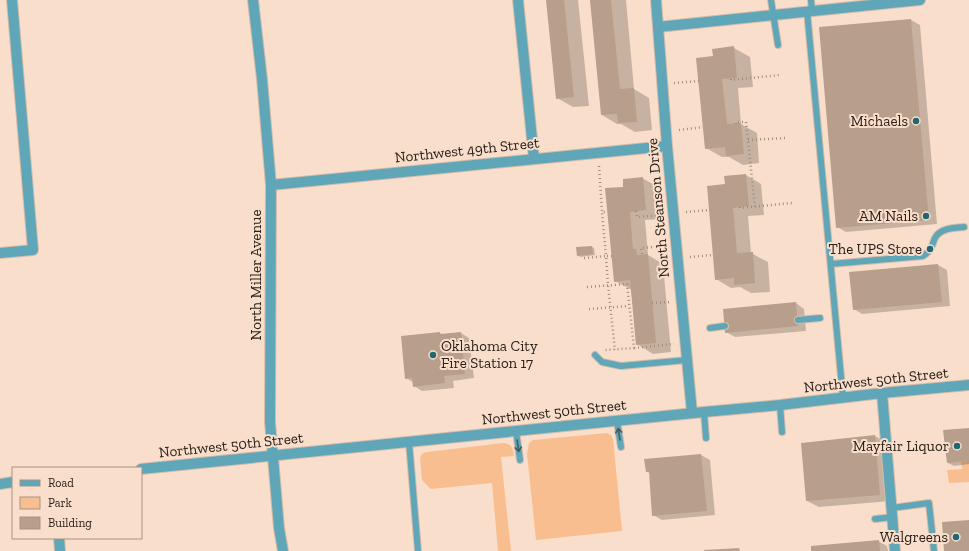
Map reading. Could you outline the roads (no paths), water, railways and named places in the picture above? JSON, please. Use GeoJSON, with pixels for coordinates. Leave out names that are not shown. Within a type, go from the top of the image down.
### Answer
{"type":"FeatureCollection","features":[{"type":"Feature","properties":{"kind":"street"},"geometry":{"type":"LineString","coordinates":[[0,253],[33,250],[12,0]]}},
{"type":"Feature","properties":{"kind":"street","name":"North Miller Avenue"},"geometry":{"type":"LineString","coordinates":[[253,0],[262,79],[271,185],[270,422],[282,551]]}},
{"type":"Feature","properties":{"kind":"street"},"geometry":{"type":"LineString","coordinates":[[518,0],[534,159]]}},
{"type":"Feature","properties":{"kind":"street","name":"North Steanson Drive"},"geometry":{"type":"LineString","coordinates":[[656,0],[667,146],[692,413]]}},
{"type":"Feature","properties":{"kind":"street"},"geometry":{"type":"LineString","coordinates":[[658,26],[920,0]]}},
{"type":"Feature","properties":{"kind":"street","name":"Northwest 49th Street"},"geometry":{"type":"LineString","coordinates":[[271,185],[667,146]]}},
{"type":"Feature","properties":{"kind":"street","name":"Northwest 50th Street"},"geometry":{"type":"LineString","coordinates":[[142,469],[969,385]]}},
{"type":"Feature","properties":{"kind":"street"},"geometry":{"type":"LineString","coordinates":[[882,393],[895,551]]}},
{"type":"Feature","properties":{"kind":"street"},"geometry":{"type":"LineString","coordinates":[[0,484],[12,482]]}},
{"type":"Feature","properties":{"kind":"street"},"geometry":{"type":"LineString","coordinates":[[59,539],[60,551]]}},
{"type":"Feature","properties":{"kind":"lane"},"geometry":{"type":"LineString","coordinates":[[771,0],[778,45]]}},
{"type":"Feature","properties":{"kind":"lane"},"geometry":{"type":"LineString","coordinates":[[811,0],[809,11],[843,398]]}},
{"type":"Feature","properties":{"kind":"lane"},"geometry":{"type":"LineString","coordinates":[[831,264],[923,256],[932,247],[935,237],[939,233],[946,229],[964,227]]}},
{"type":"Feature","properties":{"kind":"lane"},"geometry":{"type":"LineString","coordinates":[[798,320],[820,318]]}},
{"type":"Feature","properties":{"kind":"lane"},"geometry":{"type":"LineString","coordinates":[[710,328],[725,326]]}},
{"type":"Feature","properties":{"kind":"lane"},"geometry":{"type":"LineString","coordinates":[[595,355],[602,362],[621,366],[687,360]]}},
{"type":"Feature","properties":{"kind":"lane"},"geometry":{"type":"LineString","coordinates":[[780,405],[782,432]]}},
{"type":"Feature","properties":{"kind":"lane"},"geometry":{"type":"LineString","coordinates":[[704,412],[706,438]]}},
{"type":"Feature","properties":{"kind":"lane"},"geometry":{"type":"LineString","coordinates":[[617,421],[621,448]]}},
{"type":"Feature","properties":{"kind":"lane"},"geometry":{"type":"LineString","coordinates":[[516,431],[520,460]]}},
{"type":"Feature","properties":{"kind":"lane"},"geometry":{"type":"LineString","coordinates":[[409,442],[418,551]]}},
{"type":"Feature","properties":{"kind":"lane"},"geometry":{"type":"LineString","coordinates":[[875,518],[929,503],[934,551]]}},
{"type":"Feature","properties":{"kind":"place","name":"Michaels"},"geometry":{"type":"Point","coordinates":[916,121]}},
{"type":"Feature","properties":{"kind":"place","name":"AM Nails"},"geometry":{"type":"Point","coordinates":[926,216]}},
{"type":"Feature","properties":{"kind":"place","name":"The UPS Store"},"geometry":{"type":"Point","coordinates":[930,249]}},
{"type":"Feature","properties":{"kind":"place","name":"Oklahoma City Fire Station 17"},"geometry":{"type":"Point","coordinates":[433,355]}},
{"type":"Feature","properties":{"kind":"place","name":"Mayfair Liquor"},"geometry":{"type":"Point","coordinates":[957,446]}},
{"type":"Feature","properties":{"kind":"place","name":"Walgreens"},"geometry":{"type":"Point","coordinates":[956,537]}}]}
